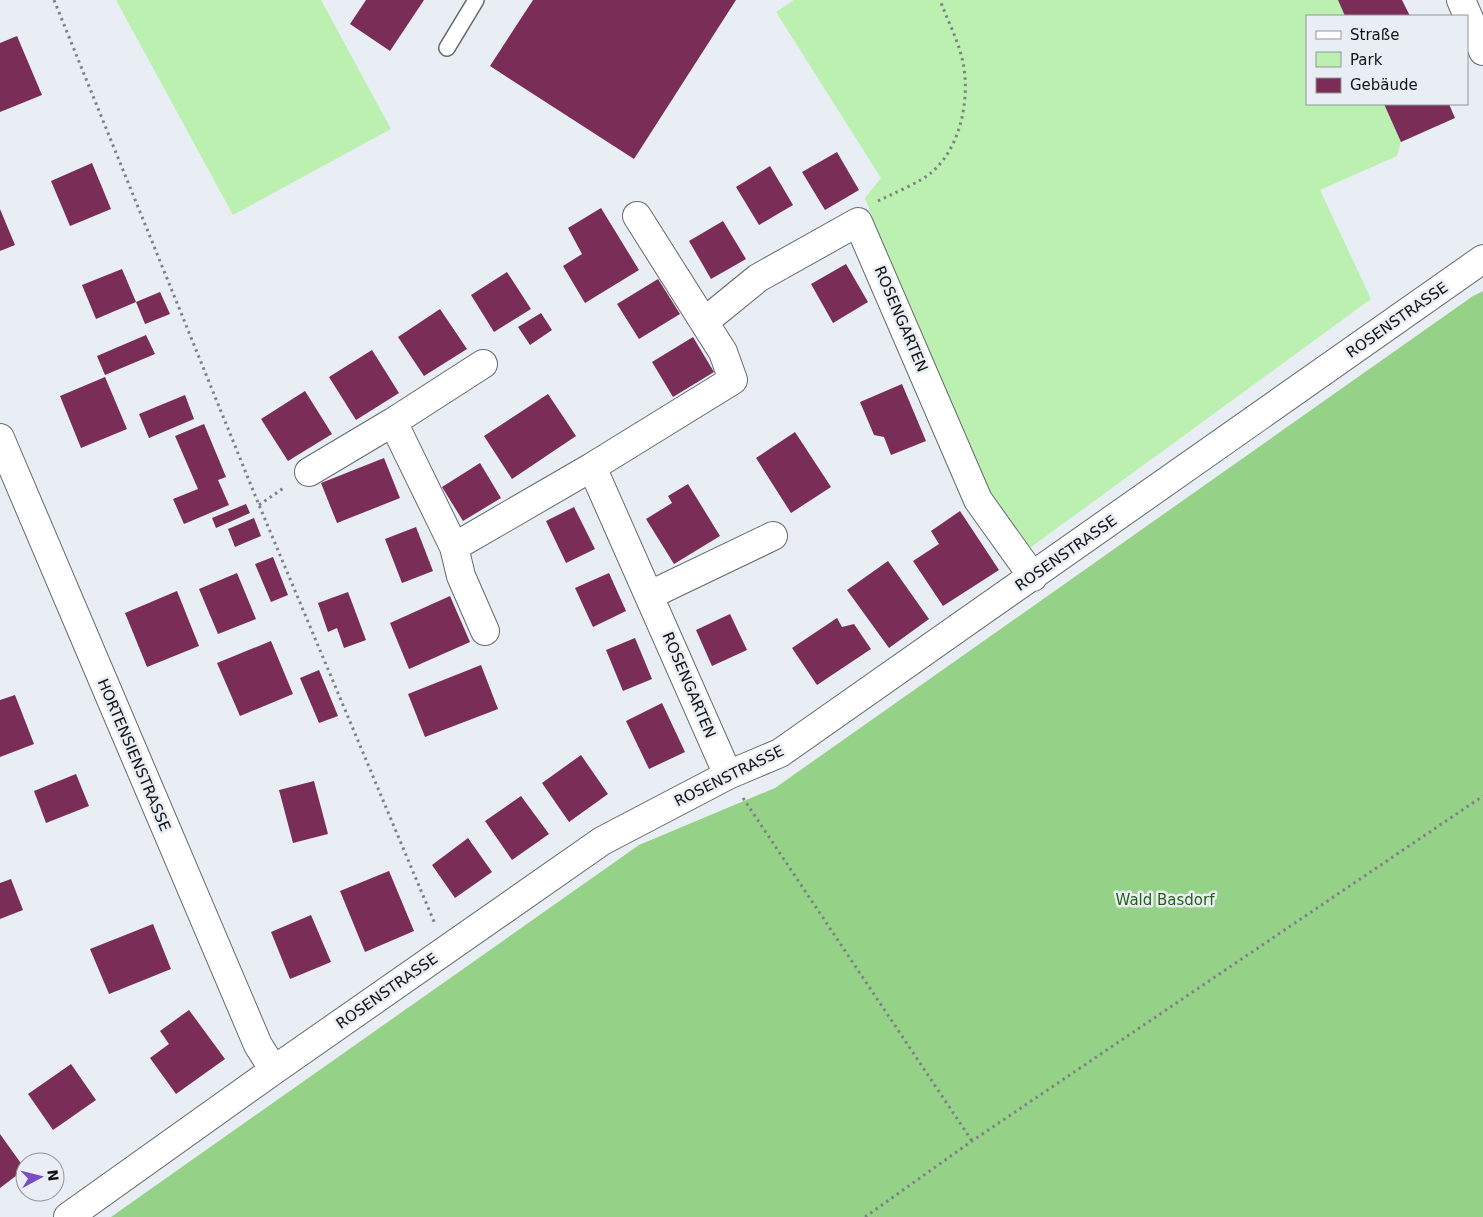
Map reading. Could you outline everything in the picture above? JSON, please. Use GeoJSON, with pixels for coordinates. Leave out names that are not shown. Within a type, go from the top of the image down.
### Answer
{"type":"FeatureCollection","features":[{"type":"Feature","properties":{"kind":"street"},"geometry":{"type":"LineString","coordinates":[[1461,0],[1467,15]]}},
{"type":"Feature","properties":{"kind":"street"},"geometry":{"type":"LineString","coordinates":[[1468,16],[1483,51]]}},
{"type":"Feature","properties":{"kind":"street"},"geometry":{"type":"LineString","coordinates":[[454,547],[592,467],[733,380],[723,352],[637,216]]}},
{"type":"Feature","properties":{"kind":"street"},"geometry":{"type":"LineString","coordinates":[[704,322],[758,278],[858,222]]}},
{"type":"Feature","properties":{"kind":"street","name":"ROSENGARTEN"},"geometry":{"type":"LineString","coordinates":[[858,222],[978,500],[1033,577]]}},
{"type":"Feature","properties":{"kind":"street","name":"ROSENSTRASSE"},"geometry":{"type":"LineString","coordinates":[[68,1217],[274,1070],[602,841],[728,775],[780,754],[1483,259]]}},
{"type":"Feature","properties":{"kind":"street"},"geometry":{"type":"LineString","coordinates":[[309,472],[393,422],[483,364]]}},
{"type":"Feature","properties":{"kind":"street"},"geometry":{"type":"LineString","coordinates":[[393,422],[454,547],[461,576],[485,631]]}},
{"type":"Feature","properties":{"kind":"street","name":"HORTENSIENSTRASSE"},"geometry":{"type":"LineString","coordinates":[[0,438],[258,1045],[274,1070]]}},
{"type":"Feature","properties":{"kind":"street","name":"ROSENGARTEN"},"geometry":{"type":"LineString","coordinates":[[592,467],[728,775]]}},
{"type":"Feature","properties":{"kind":"street"},"geometry":{"type":"LineString","coordinates":[[650,595],[773,536]]}},
{"type":"Feature","properties":{"kind":"lane"},"geometry":{"type":"LineString","coordinates":[[447,48],[476,0]]}},
{"type":"Feature","properties":{"kind":"path"},"geometry":{"type":"LineString","coordinates":[[54,0],[259,505],[446,950]]}},
{"type":"Feature","properties":{"kind":"path"},"geometry":{"type":"LineString","coordinates":[[858,222],[865,208],[931,173],[946,156],[961,123],[965,88],[962,58],[940,0]]}},
{"type":"Feature","properties":{"kind":"path"},"geometry":{"type":"LineString","coordinates":[[728,775],[972,1141]]}},
{"type":"Feature","properties":{"kind":"path"},"geometry":{"type":"LineString","coordinates":[[865,1217],[972,1141],[1483,796]]}},
{"type":"Feature","properties":{"kind":"green space"},"geometry":{"type":"Polygon","coordinates":[[[116,0],[321,0],[391,129],[233,215],[116,0]]]}},
{"type":"Feature","properties":{"kind":"green space"},"geometry":{"type":"Polygon","coordinates":[[[794,0],[1338,0],[1345,15],[1306,15],[1306,105],[1384,105],[1401,142],[1397,156],[1320,190],[1371,299],[1027,550],[965,455],[865,198],[881,178],[776,12],[794,0]]]}},
{"type":"Feature","properties":{"kind":"green space","name":"Wald Basdorf"},"geometry":{"type":"Polygon","coordinates":[[[1483,291],[1483,1217],[111,1217],[639,845],[775,788],[1473,296],[1483,291]]]}},
{"type":"Feature","properties":{"kind":"building"},"geometry":{"type":"Polygon","coordinates":[[[366,0],[424,0],[390,51],[350,24],[366,0]]]}},
{"type":"Feature","properties":{"kind":"building"},"geometry":{"type":"Polygon","coordinates":[[[533,0],[736,0],[634,159],[490,66],[533,0]]]}},
{"type":"Feature","properties":{"kind":"building"},"geometry":{"type":"Polygon","coordinates":[[[1338,0],[1402,0],[1410,15],[1345,15],[1338,0]]]}},
{"type":"Feature","properties":{"kind":"building"},"geometry":{"type":"Polygon","coordinates":[[[17,36],[42,95],[0,112],[0,43],[17,36]]]}},
{"type":"Feature","properties":{"kind":"building"},"geometry":{"type":"Polygon","coordinates":[[[1384,105],[1449,105],[1455,118],[1401,142],[1384,105]]]}},
{"type":"Feature","properties":{"kind":"building"},"geometry":{"type":"Polygon","coordinates":[[[837,152],[859,190],[825,210],[802,172],[837,152]]]}},
{"type":"Feature","properties":{"kind":"building"},"geometry":{"type":"Polygon","coordinates":[[[92,163],[111,209],[70,226],[51,181],[92,163]]]}},
{"type":"Feature","properties":{"kind":"building"},"geometry":{"type":"Polygon","coordinates":[[[770,166],[793,205],[759,225],[736,187],[770,166]]]}},
{"type":"Feature","properties":{"kind":"building"},"geometry":{"type":"Polygon","coordinates":[[[601,208],[639,270],[585,303],[563,266],[582,254],[568,228],[601,208]]]}},
{"type":"Feature","properties":{"kind":"building"},"geometry":{"type":"Polygon","coordinates":[[[0,209],[15,245],[0,251],[0,209]]]}},
{"type":"Feature","properties":{"kind":"building"},"geometry":{"type":"Polygon","coordinates":[[[723,221],[746,259],[711,279],[689,241],[723,221]]]}},
{"type":"Feature","properties":{"kind":"building"},"geometry":{"type":"Polygon","coordinates":[[[846,264],[868,302],[833,323],[811,284],[846,264]]]}},
{"type":"Feature","properties":{"kind":"building"},"geometry":{"type":"Polygon","coordinates":[[[122,269],[136,302],[96,319],[82,285],[122,269]]]}},
{"type":"Feature","properties":{"kind":"building"},"geometry":{"type":"Polygon","coordinates":[[[507,272],[531,309],[494,332],[471,295],[507,272]]]}},
{"type":"Feature","properties":{"kind":"building"},"geometry":{"type":"Polygon","coordinates":[[[658,279],[680,314],[639,339],[617,304],[658,279]]]}},
{"type":"Feature","properties":{"kind":"building"},"geometry":{"type":"Polygon","coordinates":[[[160,292],[170,314],[145,324],[136,302],[160,292]]]}},
{"type":"Feature","properties":{"kind":"building"},"geometry":{"type":"Polygon","coordinates":[[[440,309],[467,349],[424,376],[398,337],[440,309]]]}},
{"type":"Feature","properties":{"kind":"building"},"geometry":{"type":"Polygon","coordinates":[[[541,313],[552,330],[530,345],[518,327],[541,313]]]}},
{"type":"Feature","properties":{"kind":"building"},"geometry":{"type":"Polygon","coordinates":[[[146,335],[155,354],[105,375],[97,356],[146,335]]]}},
{"type":"Feature","properties":{"kind":"building"},"geometry":{"type":"Polygon","coordinates":[[[693,337],[714,372],[673,397],[652,362],[693,337]]]}},
{"type":"Feature","properties":{"kind":"building"},"geometry":{"type":"Polygon","coordinates":[[[372,350],[399,393],[356,420],[329,377],[372,350]]]}},
{"type":"Feature","properties":{"kind":"building"},"geometry":{"type":"Polygon","coordinates":[[[105,377],[127,429],[81,448],[60,396],[105,377]]]}},
{"type":"Feature","properties":{"kind":"building"},"geometry":{"type":"Polygon","coordinates":[[[902,384],[926,441],[891,455],[884,437],[874,435],[860,402],[902,384]]]}},
{"type":"Feature","properties":{"kind":"building"},"geometry":{"type":"Polygon","coordinates":[[[305,391],[332,434],[288,461],[261,419],[305,391]]]}},
{"type":"Feature","properties":{"kind":"building"},"geometry":{"type":"Polygon","coordinates":[[[548,394],[576,436],[512,479],[484,436],[548,394]]]}},
{"type":"Feature","properties":{"kind":"building"},"geometry":{"type":"Polygon","coordinates":[[[185,395],[194,419],[149,438],[139,414],[185,395]]]}},
{"type":"Feature","properties":{"kind":"building"},"geometry":{"type":"Polygon","coordinates":[[[204,424],[226,477],[218,480],[229,505],[184,524],[173,499],[198,489],[175,436],[204,424]]]}},
{"type":"Feature","properties":{"kind":"building"},"geometry":{"type":"Polygon","coordinates":[[[795,432],[831,487],[791,513],[756,458],[795,432]]]}},
{"type":"Feature","properties":{"kind":"building"},"geometry":{"type":"Polygon","coordinates":[[[384,458],[400,498],[337,523],[321,483],[384,458]]]}},
{"type":"Feature","properties":{"kind":"building"},"geometry":{"type":"Polygon","coordinates":[[[480,463],[501,498],[463,521],[442,487],[480,463]]]}},
{"type":"Feature","properties":{"kind":"building"},"geometry":{"type":"Polygon","coordinates":[[[688,484],[720,536],[674,564],[646,519],[672,503],[668,496],[688,484]]]}},
{"type":"Feature","properties":{"kind":"building"},"geometry":{"type":"Polygon","coordinates":[[[246,504],[250,513],[216,528],[212,518],[246,504]]]}},
{"type":"Feature","properties":{"kind":"building"},"geometry":{"type":"Polygon","coordinates":[[[574,507],[595,549],[566,563],[546,521],[574,507]]]}},
{"type":"Feature","properties":{"kind":"building"},"geometry":{"type":"Polygon","coordinates":[[[960,511],[999,570],[943,606],[913,561],[939,544],[931,531],[960,511]]]}},
{"type":"Feature","properties":{"kind":"building"},"geometry":{"type":"Polygon","coordinates":[[[254,518],[261,536],[235,547],[228,529],[254,518]]]}},
{"type":"Feature","properties":{"kind":"building"},"geometry":{"type":"Polygon","coordinates":[[[416,527],[433,571],[402,583],[385,539],[416,527]]]}},
{"type":"Feature","properties":{"kind":"building"},"geometry":{"type":"Polygon","coordinates":[[[273,557],[288,595],[271,602],[255,564],[273,557]]]}},
{"type":"Feature","properties":{"kind":"building"},"geometry":{"type":"Polygon","coordinates":[[[888,561],[929,619],[889,648],[847,590],[888,561]]]}},
{"type":"Feature","properties":{"kind":"building"},"geometry":{"type":"Polygon","coordinates":[[[237,573],[256,619],[218,634],[199,589],[237,573]]]}},
{"type":"Feature","properties":{"kind":"building"},"geometry":{"type":"Polygon","coordinates":[[[609,573],[626,611],[593,627],[575,588],[609,573]]]}},
{"type":"Feature","properties":{"kind":"building"},"geometry":{"type":"Polygon","coordinates":[[[177,591],[199,646],[147,667],[125,613],[177,591]]]}},
{"type":"Feature","properties":{"kind":"building"},"geometry":{"type":"Polygon","coordinates":[[[348,592],[366,640],[344,648],[337,628],[328,632],[318,603],[348,592]]]}},
{"type":"Feature","properties":{"kind":"building"},"geometry":{"type":"Polygon","coordinates":[[[450,596],[470,642],[409,669],[390,623],[450,596]]]}},
{"type":"Feature","properties":{"kind":"building"},"geometry":{"type":"Polygon","coordinates":[[[730,614],[747,650],[712,666],[696,630],[730,614]]]}},
{"type":"Feature","properties":{"kind":"building"},"geometry":{"type":"Polygon","coordinates":[[[837,618],[842,627],[854,624],[871,649],[817,685],[792,648],[837,618]]]}},
{"type":"Feature","properties":{"kind":"building"},"geometry":{"type":"Polygon","coordinates":[[[635,638],[652,679],[623,691],[606,650],[635,638]]]}},
{"type":"Feature","properties":{"kind":"building"},"geometry":{"type":"Polygon","coordinates":[[[271,641],[293,694],[240,716],[217,663],[271,641]]]}},
{"type":"Feature","properties":{"kind":"building"},"geometry":{"type":"Polygon","coordinates":[[[481,665],[498,709],[425,737],[408,694],[481,665]]]}},
{"type":"Feature","properties":{"kind":"building"},"geometry":{"type":"Polygon","coordinates":[[[319,670],[338,716],[319,723],[300,678],[319,670]]]}},
{"type":"Feature","properties":{"kind":"building"},"geometry":{"type":"Polygon","coordinates":[[[15,695],[34,744],[0,757],[0,700],[15,695]]]}},
{"type":"Feature","properties":{"kind":"building"},"geometry":{"type":"Polygon","coordinates":[[[662,703],[685,752],[649,769],[626,721],[662,703]]]}},
{"type":"Feature","properties":{"kind":"building"},"geometry":{"type":"Polygon","coordinates":[[[581,755],[608,794],[569,822],[542,783],[581,755]]]}},
{"type":"Feature","properties":{"kind":"building"},"geometry":{"type":"Polygon","coordinates":[[[76,774],[89,806],[46,823],[34,791],[76,774]]]}},
{"type":"Feature","properties":{"kind":"building"},"geometry":{"type":"Polygon","coordinates":[[[314,781],[328,834],[293,843],[279,790],[314,781]]]}},
{"type":"Feature","properties":{"kind":"building"},"geometry":{"type":"Polygon","coordinates":[[[521,796],[549,834],[512,860],[485,821],[521,796]]]}},
{"type":"Feature","properties":{"kind":"building"},"geometry":{"type":"Polygon","coordinates":[[[468,838],[492,872],[455,898],[432,865],[468,838]]]}},
{"type":"Feature","properties":{"kind":"building"},"geometry":{"type":"Polygon","coordinates":[[[389,871],[414,931],[365,952],[340,891],[389,871]]]}},
{"type":"Feature","properties":{"kind":"building"},"geometry":{"type":"Polygon","coordinates":[[[11,879],[23,910],[0,919],[0,883],[11,879]]]}},
{"type":"Feature","properties":{"kind":"building"},"geometry":{"type":"Polygon","coordinates":[[[311,915],[331,962],[290,979],[271,932],[311,915]]]}},
{"type":"Feature","properties":{"kind":"building"},"geometry":{"type":"Polygon","coordinates":[[[153,924],[171,969],[109,994],[90,949],[153,924]]]}},
{"type":"Feature","properties":{"kind":"building"},"geometry":{"type":"Polygon","coordinates":[[[189,1010],[225,1059],[176,1094],[150,1058],[169,1044],[160,1031],[189,1010]]]}},
{"type":"Feature","properties":{"kind":"building"},"geometry":{"type":"Polygon","coordinates":[[[71,1064],[96,1100],[53,1130],[28,1094],[71,1064]]]}},
{"type":"Feature","properties":{"kind":"building"},"geometry":{"type":"Polygon","coordinates":[[[0,1134],[15,1155],[15,1177],[0,1188],[0,1134]]]}}]}
